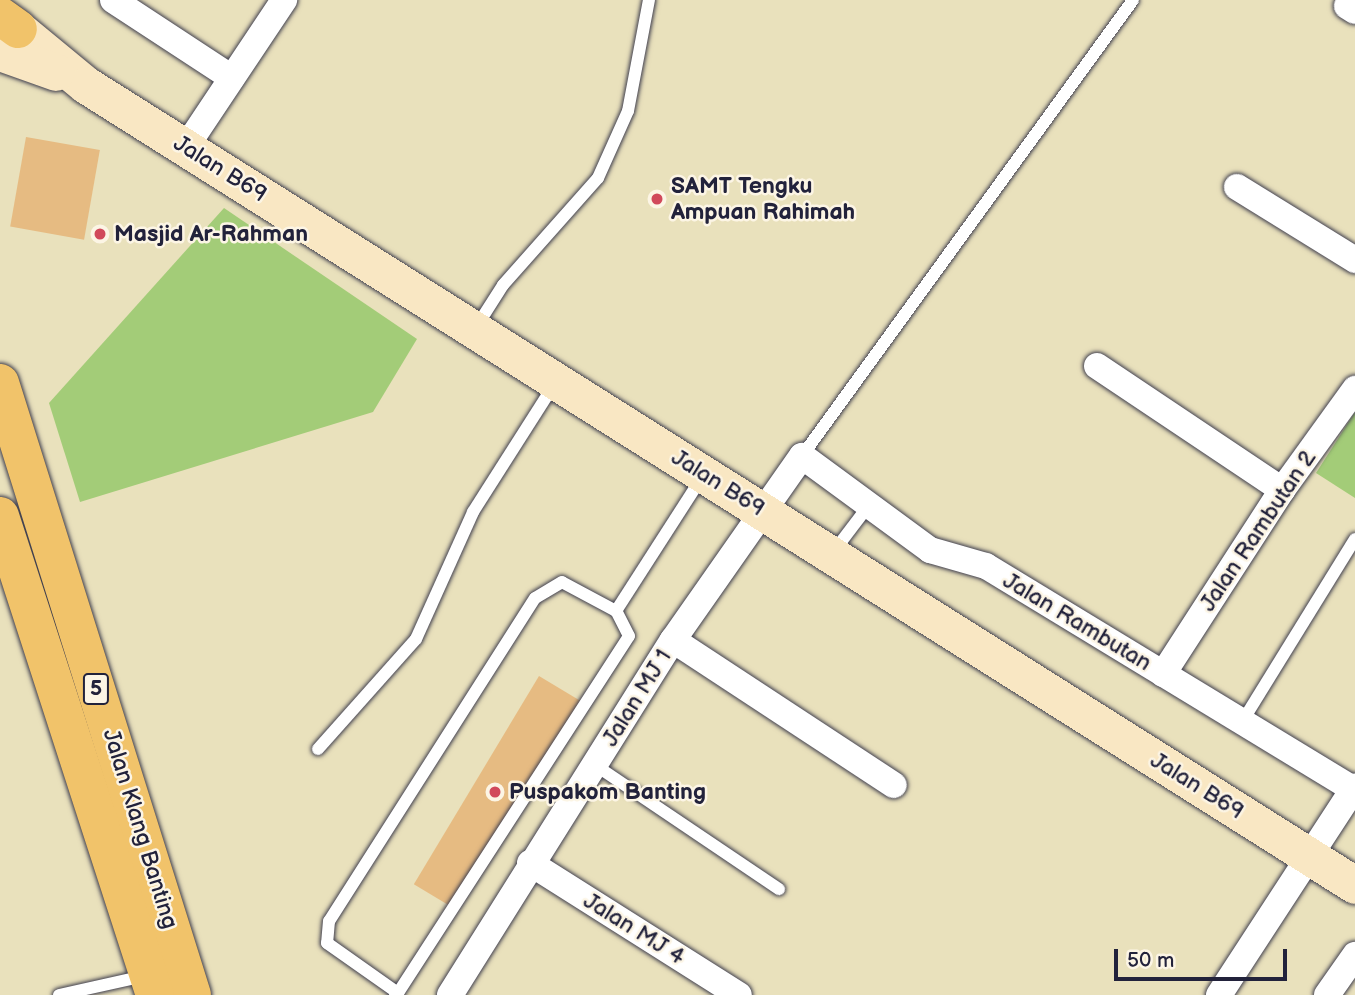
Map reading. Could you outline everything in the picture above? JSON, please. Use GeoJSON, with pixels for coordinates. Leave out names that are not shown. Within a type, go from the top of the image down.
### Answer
{"type":"FeatureCollection","features":[{"type":"Feature","properties":{"kind":"highway","name":"Jalan Klang Banting"},"geometry":{"type":"LineString","coordinates":[[0,383],[192,995]]}},
{"type":"Feature","properties":{"kind":"highway","name":"Jalan Klang Banting"},"geometry":{"type":"LineString","coordinates":[[2,530],[152,985]]}},
{"type":"Feature","properties":{"kind":"main road","name":"Jalan B69"},"geometry":{"type":"LineString","coordinates":[[5,30],[80,81],[1355,885]]}},
{"type":"Feature","properties":{"kind":"street"},"geometry":{"type":"LineString","coordinates":[[113,0],[232,78]]}},
{"type":"Feature","properties":{"kind":"street"},"geometry":{"type":"LineString","coordinates":[[186,147],[284,0]]}},
{"type":"Feature","properties":{"kind":"street"},"geometry":{"type":"LineString","coordinates":[[1237,187],[1355,260]]}},
{"type":"Feature","properties":{"kind":"street"},"geometry":{"type":"LineString","coordinates":[[1097,366],[1282,491]]}},
{"type":"Feature","properties":{"kind":"street","name":"Jalan Rambutan 2"},"geometry":{"type":"LineString","coordinates":[[1163,674],[1282,491],[1355,389]]}},
{"type":"Feature","properties":{"kind":"street","name":"Jalan Rambutan"},"geometry":{"type":"LineString","coordinates":[[802,456],[930,550],[986,566],[1354,788]]}},
{"type":"Feature","properties":{"kind":"street","name":"Jalan MJ 1"},"geometry":{"type":"LineString","coordinates":[[450,995],[530,863],[673,640],[802,456]]}},
{"type":"Feature","properties":{"kind":"street"},"geometry":{"type":"LineString","coordinates":[[673,640],[894,785]]}},
{"type":"Feature","properties":{"kind":"street"},"geometry":{"type":"LineString","coordinates":[[1219,995],[1354,788]]}},
{"type":"Feature","properties":{"kind":"street","name":"Jalan MJ 4"},"geometry":{"type":"LineString","coordinates":[[530,863],[739,995]]}},
{"type":"Feature","properties":{"kind":"street"},"geometry":{"type":"LineString","coordinates":[[1327,995],[1355,955]]}},
{"type":"Feature","properties":{"kind":"lane"},"geometry":{"type":"LineString","coordinates":[[475,329],[503,285],[598,178],[628,111],[649,0]]}},
{"type":"Feature","properties":{"kind":"lane"},"geometry":{"type":"LineString","coordinates":[[802,456],[1133,0]]}},
{"type":"Feature","properties":{"kind":"lane"},"geometry":{"type":"LineString","coordinates":[[318,749],[416,639],[473,512],[556,381]]}},
{"type":"Feature","properties":{"kind":"lane"},"geometry":{"type":"LineString","coordinates":[[616,611],[704,474]]}},
{"type":"Feature","properties":{"kind":"lane"},"geometry":{"type":"LineString","coordinates":[[831,554],[869,505]]}},
{"type":"Feature","properties":{"kind":"lane"},"geometry":{"type":"LineString","coordinates":[[1242,722],[1355,539]]}},
{"type":"Feature","properties":{"kind":"lane"},"geometry":{"type":"LineString","coordinates":[[562,582],[616,611],[629,636],[397,994],[327,943],[329,921],[535,598],[562,582]]}},
{"type":"Feature","properties":{"kind":"lane"},"geometry":{"type":"LineString","coordinates":[[595,765],[779,889]]}},
{"type":"Feature","properties":{"kind":"lane"},"geometry":{"type":"LineString","coordinates":[[59,995],[152,985]]}},
{"type":"Feature","properties":{"kind":"green space"},"geometry":{"type":"Polygon","coordinates":[[[224,208],[417,339],[373,412],[80,502],[49,403],[224,208]]]}},
{"type":"Feature","properties":{"kind":"green space"},"geometry":{"type":"Polygon","coordinates":[[[1355,412],[1355,498],[1316,473],[1355,412]]]}},
{"type":"Feature","properties":{"kind":"building"},"geometry":{"type":"Polygon","coordinates":[[[26,137],[100,150],[84,240],[10,227],[26,137]]]}},
{"type":"Feature","properties":{"kind":"building","name":"Puspakom Banting"},"geometry":{"type":"Polygon","coordinates":[[[539,676],[581,701],[456,910],[414,884],[539,676]]]}},
{"type":"Feature","properties":{"kind":"place","name":"SAMT Tengku Ampuan Rahimah"},"geometry":{"type":"Point","coordinates":[657,199]}},
{"type":"Feature","properties":{"kind":"place","name":"Masjid Ar-Rahman"},"geometry":{"type":"Point","coordinates":[100,234]}},
{"type":"Feature","properties":{"kind":"place","name":"Puspakom Banting"},"geometry":{"type":"Point","coordinates":[495,792]}}]}
